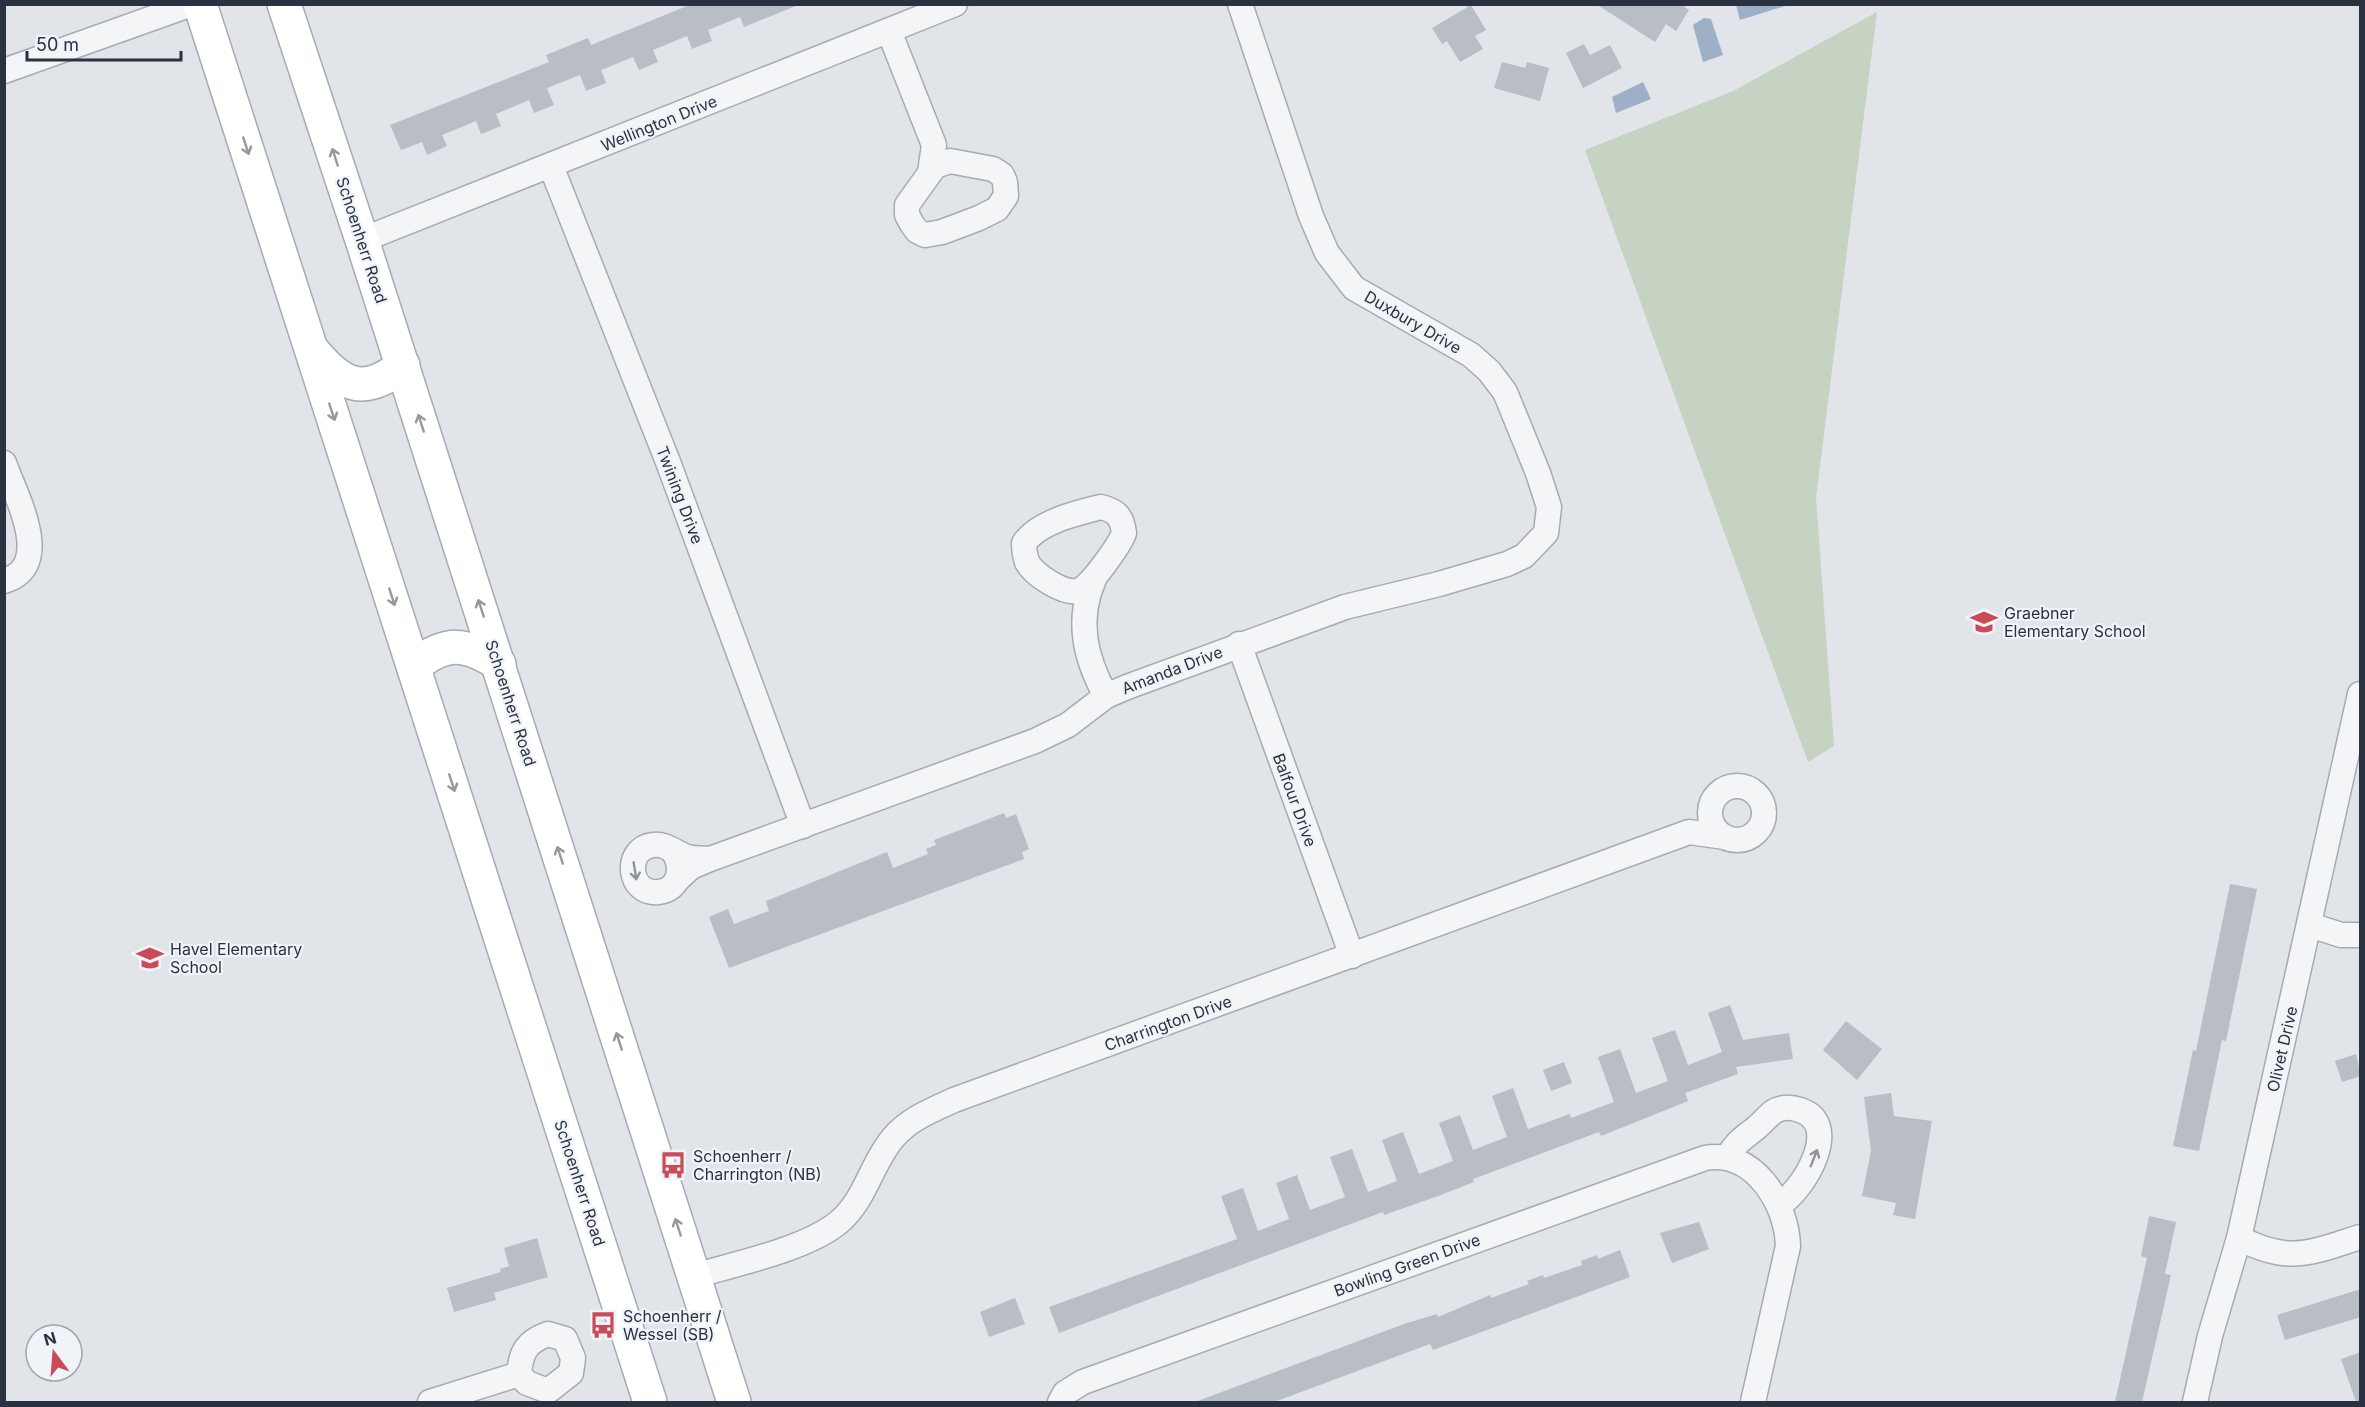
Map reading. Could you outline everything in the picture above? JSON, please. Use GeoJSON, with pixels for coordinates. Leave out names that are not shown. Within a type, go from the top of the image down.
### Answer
{"type":"FeatureCollection","features":[{"type":"Feature","properties":{"kind":"main road","name":"Schoenherr Road"},"geometry":{"type":"LineString","coordinates":[[200,4],[415,666],[650,1402]]}},
{"type":"Feature","properties":{"kind":"main road","name":"Schoenherr Road"},"geometry":{"type":"LineString","coordinates":[[285,4],[403,365],[734,1402]]}},
{"type":"Feature","properties":{"kind":"main road"},"geometry":{"type":"LineString","coordinates":[[312,349],[328,369],[341,379],[365,386],[379,382],[403,365]]}},
{"type":"Feature","properties":{"kind":"main road"},"geometry":{"type":"LineString","coordinates":[[415,666],[437,650],[449,647],[479,651],[499,664]]}},
{"type":"Feature","properties":{"kind":"street"},"geometry":{"type":"LineString","coordinates":[[4,71],[192,4]]}},
{"type":"Feature","properties":{"kind":"street","name":"Wellington Drive"},"geometry":{"type":"LineString","coordinates":[[362,240],[955,4]]}},
{"type":"Feature","properties":{"kind":"street","name":"Duxbury Drive"},"geometry":{"type":"LineString","coordinates":[[1240,4],[1311,216],[1327,253],[1354,288],[1472,355],[1489,371],[1505,392],[1538,473],[1549,507],[1546,533]]}},
{"type":"Feature","properties":{"kind":"street"},"geometry":{"type":"LineString","coordinates":[[889,31],[934,145],[930,172]]}},
{"type":"Feature","properties":{"kind":"street"},"geometry":{"type":"LineString","coordinates":[[934,145],[960,163]]}},
{"type":"Feature","properties":{"kind":"street"},"geometry":{"type":"LineString","coordinates":[[941,162],[960,163],[993,169],[1002,175],[1006,189],[1003,202],[997,209],[979,218],[942,232],[925,235],[917,231],[907,216],[908,205],[930,172],[941,162]]}},
{"type":"Feature","properties":{"kind":"street","name":"Twining Drive"},"geometry":{"type":"LineString","coordinates":[[551,166],[664,452],[803,826]]}},
{"type":"Feature","properties":{"kind":"street"},"geometry":{"type":"LineString","coordinates":[[4,463],[28,531],[30,558],[24,572],[4,581]]}},
{"type":"Feature","properties":{"kind":"street"},"geometry":{"type":"LineString","coordinates":[[1084,610],[1033,569],[1027,562],[1024,543],[1030,534],[1076,513],[1101,507],[1114,510],[1120,517],[1124,533],[1094,579],[1086,597],[1084,610],[1088,657],[1106,696]]}},
{"type":"Feature","properties":{"kind":"street","name":"Amanda Drive"},"geometry":{"type":"LineString","coordinates":[[678,879],[691,867],[710,859],[1035,741],[1068,725],[1106,696],[1239,644],[1345,607],[1439,584],[1507,564],[1524,556],[1546,533]]}},
{"type":"Feature","properties":{"kind":"street"},"geometry":{"type":"LineString","coordinates":[[1058,587],[1079,591],[1094,579]]}},
{"type":"Feature","properties":{"kind":"street","name":"Balfour Drive"},"geometry":{"type":"LineString","coordinates":[[1239,644],[1352,956]]}},
{"type":"Feature","properties":{"kind":"street","name":"Olivet Drive"},"geometry":{"type":"LineString","coordinates":[[2195,1402],[2210,1336],[2240,1238],[2361,694]]}},
{"type":"Feature","properties":{"kind":"street","name":"Charrington Drive"},"geometry":{"type":"LineString","coordinates":[[694,1276],[793,1246],[817,1236],[838,1223],[857,1204],[893,1138],[916,1118],[954,1100],[1689,832],[1743,840],[1751,837],[1763,822],[1762,803],[1752,791],[1736,787],[1720,793],[1689,832]]}},
{"type":"Feature","properties":{"kind":"street"},"geometry":{"type":"LineString","coordinates":[[1711,807],[1712,824],[1725,837]]}},
{"type":"Feature","properties":{"kind":"street"},"geometry":{"type":"LineString","coordinates":[[672,850],[680,863],[678,879],[666,890],[651,891],[637,884],[632,869],[636,854],[650,845],[657,844],[672,850],[690,858],[710,859]]}},
{"type":"Feature","properties":{"kind":"street"},"geometry":{"type":"LineString","coordinates":[[2310,925],[2341,935],[2361,935]]}},
{"type":"Feature","properties":{"kind":"street"},"geometry":{"type":"LineString","coordinates":[[1753,1402],[1788,1245],[1785,1216],[1780,1204],[1757,1176],[1728,1158],[1736,1144],[1774,1112],[1793,1108],[1812,1118],[1819,1128],[1821,1140],[1794,1194],[1780,1204]]}},
{"type":"Feature","properties":{"kind":"street","name":"Bowling Green Drive"},"geometry":{"type":"LineString","coordinates":[[1060,1402],[1072,1387],[1105,1374],[1705,1158],[1717,1156],[1728,1158]]}},
{"type":"Feature","properties":{"kind":"street"},"geometry":{"type":"LineString","coordinates":[[2240,1238],[2264,1250],[2289,1255],[2316,1251],[2361,1237]]}},
{"type":"Feature","properties":{"kind":"street"},"geometry":{"type":"LineString","coordinates":[[430,1402],[519,1374]]}},
{"type":"Feature","properties":{"kind":"green space"},"geometry":{"type":"Polygon","coordinates":[[[1877,12],[1816,498],[1834,746],[1808,762],[1585,150],[1733,91],[1877,12]]]}},
{"type":"Feature","properties":{"kind":"water"},"geometry":{"type":"Polygon","coordinates":[[[1736,4],[1788,5],[1740,20],[1736,4]]]}},
{"type":"Feature","properties":{"kind":"water"},"geometry":{"type":"Polygon","coordinates":[[[1704,18],[1711,19],[1723,55],[1703,62],[1693,25],[1704,18]]]}},
{"type":"Feature","properties":{"kind":"water"},"geometry":{"type":"Polygon","coordinates":[[[1643,82],[1651,99],[1616,113],[1612,97],[1643,82]]]}},
{"type":"Feature","properties":{"kind":"building"},"geometry":{"type":"Polygon","coordinates":[[[692,4],[798,5],[744,27],[740,17],[708,30],[712,41],[692,49],[687,36],[653,50],[658,62],[639,70],[633,57],[601,70],[606,83],[586,91],[580,75],[547,88],[554,105],[534,113],[529,100],[496,114],[501,126],[481,134],[476,121],[442,135],[447,146],[427,155],[422,142],[401,150],[390,125],[549,62],[546,55],[588,38],[591,45],[692,4]]]}},
{"type":"Feature","properties":{"kind":"building"},"geometry":{"type":"Polygon","coordinates":[[[1596,4],[1680,4],[1689,10],[1676,31],[1666,24],[1655,42],[1596,4]]]}},
{"type":"Feature","properties":{"kind":"building"},"geometry":{"type":"Polygon","coordinates":[[[1471,5],[1486,30],[1475,36],[1483,49],[1460,62],[1447,41],[1442,44],[1432,28],[1471,5]]]}},
{"type":"Feature","properties":{"kind":"building"},"geometry":{"type":"Polygon","coordinates":[[[1584,44],[1590,55],[1610,45],[1622,68],[1583,88],[1566,53],[1584,44]]]}},
{"type":"Feature","properties":{"kind":"building"},"geometry":{"type":"Polygon","coordinates":[[[1502,62],[1525,68],[1527,62],[1549,68],[1540,101],[1494,88],[1502,62]]]}},
{"type":"Feature","properties":{"kind":"building"},"geometry":{"type":"Polygon","coordinates":[[[1004,813],[1006,818],[1016,814],[1029,849],[1022,852],[1024,859],[729,968],[709,917],[728,909],[734,924],[769,911],[766,901],[887,852],[893,868],[928,854],[926,849],[936,845],[934,840],[1004,813]]]}},
{"type":"Feature","properties":{"kind":"building"},"geometry":{"type":"Polygon","coordinates":[[[2230,884],[2257,889],[2226,1041],[2222,1040],[2199,1151],[2173,1146],[2193,1050],[2196,1051],[2230,884]]]}},
{"type":"Feature","properties":{"kind":"building"},"geometry":{"type":"Polygon","coordinates":[[[1730,1005],[1743,1040],[1789,1033],[1793,1059],[1736,1067],[1738,1074],[1685,1093],[1688,1101],[1601,1136],[1599,1132],[1473,1179],[1474,1182],[1438,1196],[1384,1215],[1383,1212],[1059,1333],[1049,1307],[1237,1239],[1221,1196],[1243,1188],[1258,1231],[1289,1219],[1276,1183],[1297,1175],[1310,1210],[1345,1197],[1330,1157],[1352,1149],[1368,1192],[1397,1181],[1382,1140],[1403,1132],[1419,1174],[1453,1161],[1439,1123],[1460,1115],[1473,1150],[1507,1137],[1492,1096],[1513,1088],[1528,1129],[1570,1114],[1571,1118],[1614,1102],[1598,1057],[1620,1049],[1636,1093],[1668,1081],[1652,1038],[1675,1030],[1688,1065],[1722,1052],[1708,1013],[1730,1005]]]}},
{"type":"Feature","properties":{"kind":"building"},"geometry":{"type":"Polygon","coordinates":[[[1846,1021],[1882,1049],[1857,1080],[1823,1050],[1846,1021]]]}},
{"type":"Feature","properties":{"kind":"building"},"geometry":{"type":"Polygon","coordinates":[[[2356,1054],[2361,1076],[2342,1082],[2335,1061],[2356,1054]]]}},
{"type":"Feature","properties":{"kind":"building"},"geometry":{"type":"Polygon","coordinates":[[[1564,1062],[1572,1083],[1551,1091],[1543,1070],[1564,1062]]]}},
{"type":"Feature","properties":{"kind":"building"},"geometry":{"type":"Polygon","coordinates":[[[1891,1093],[1894,1116],[1932,1121],[1915,1219],[1893,1215],[1896,1203],[1862,1196],[1871,1151],[1864,1097],[1891,1093]]]}},
{"type":"Feature","properties":{"kind":"building"},"geometry":{"type":"Polygon","coordinates":[[[2149,1216],[2176,1222],[2165,1274],[2171,1275],[2142,1402],[2115,1402],[2147,1258],[2141,1256],[2149,1216]]]}},
{"type":"Feature","properties":{"kind":"building"},"geometry":{"type":"Polygon","coordinates":[[[1699,1222],[1709,1249],[1672,1263],[1660,1233],[1699,1222]]]}},
{"type":"Feature","properties":{"kind":"building"},"geometry":{"type":"Polygon","coordinates":[[[537,1238],[548,1277],[494,1293],[496,1300],[454,1312],[447,1288],[501,1272],[500,1269],[509,1266],[504,1248],[537,1238]]]}},
{"type":"Feature","properties":{"kind":"building"},"geometry":{"type":"Polygon","coordinates":[[[1620,1250],[1630,1277],[1433,1350],[1430,1344],[1274,1402],[1195,1402],[1404,1324],[1437,1314],[1438,1317],[1490,1295],[1491,1298],[1529,1284],[1527,1281],[1543,1275],[1544,1278],[1582,1265],[1581,1261],[1597,1255],[1598,1259],[1620,1250]]]}},
{"type":"Feature","properties":{"kind":"building"},"geometry":{"type":"Polygon","coordinates":[[[2361,1289],[2361,1317],[2285,1340],[2277,1315],[2361,1289]]]}},
{"type":"Feature","properties":{"kind":"building"},"geometry":{"type":"Polygon","coordinates":[[[1015,1298],[1025,1324],[989,1337],[980,1312],[1015,1298]]]}},
{"type":"Feature","properties":{"kind":"building"},"geometry":{"type":"Polygon","coordinates":[[[2361,1352],[2361,1402],[2356,1402],[2341,1359],[2361,1352]]]}},
{"type":"Feature","properties":{"kind":"place","name":"Graebner Elementary School"},"geometry":{"type":"Point","coordinates":[1984,622]}},
{"type":"Feature","properties":{"kind":"place","name":"Havel Elementary School"},"geometry":{"type":"Point","coordinates":[150,958]}},
{"type":"Feature","properties":{"kind":"place","name":"Schoenherr / Charrington (NB)"},"geometry":{"type":"Point","coordinates":[673,1165]}},
{"type":"Feature","properties":{"kind":"place","name":"Schoenherr / Wessel (SB)"},"geometry":{"type":"Point","coordinates":[603,1325]}}]}
